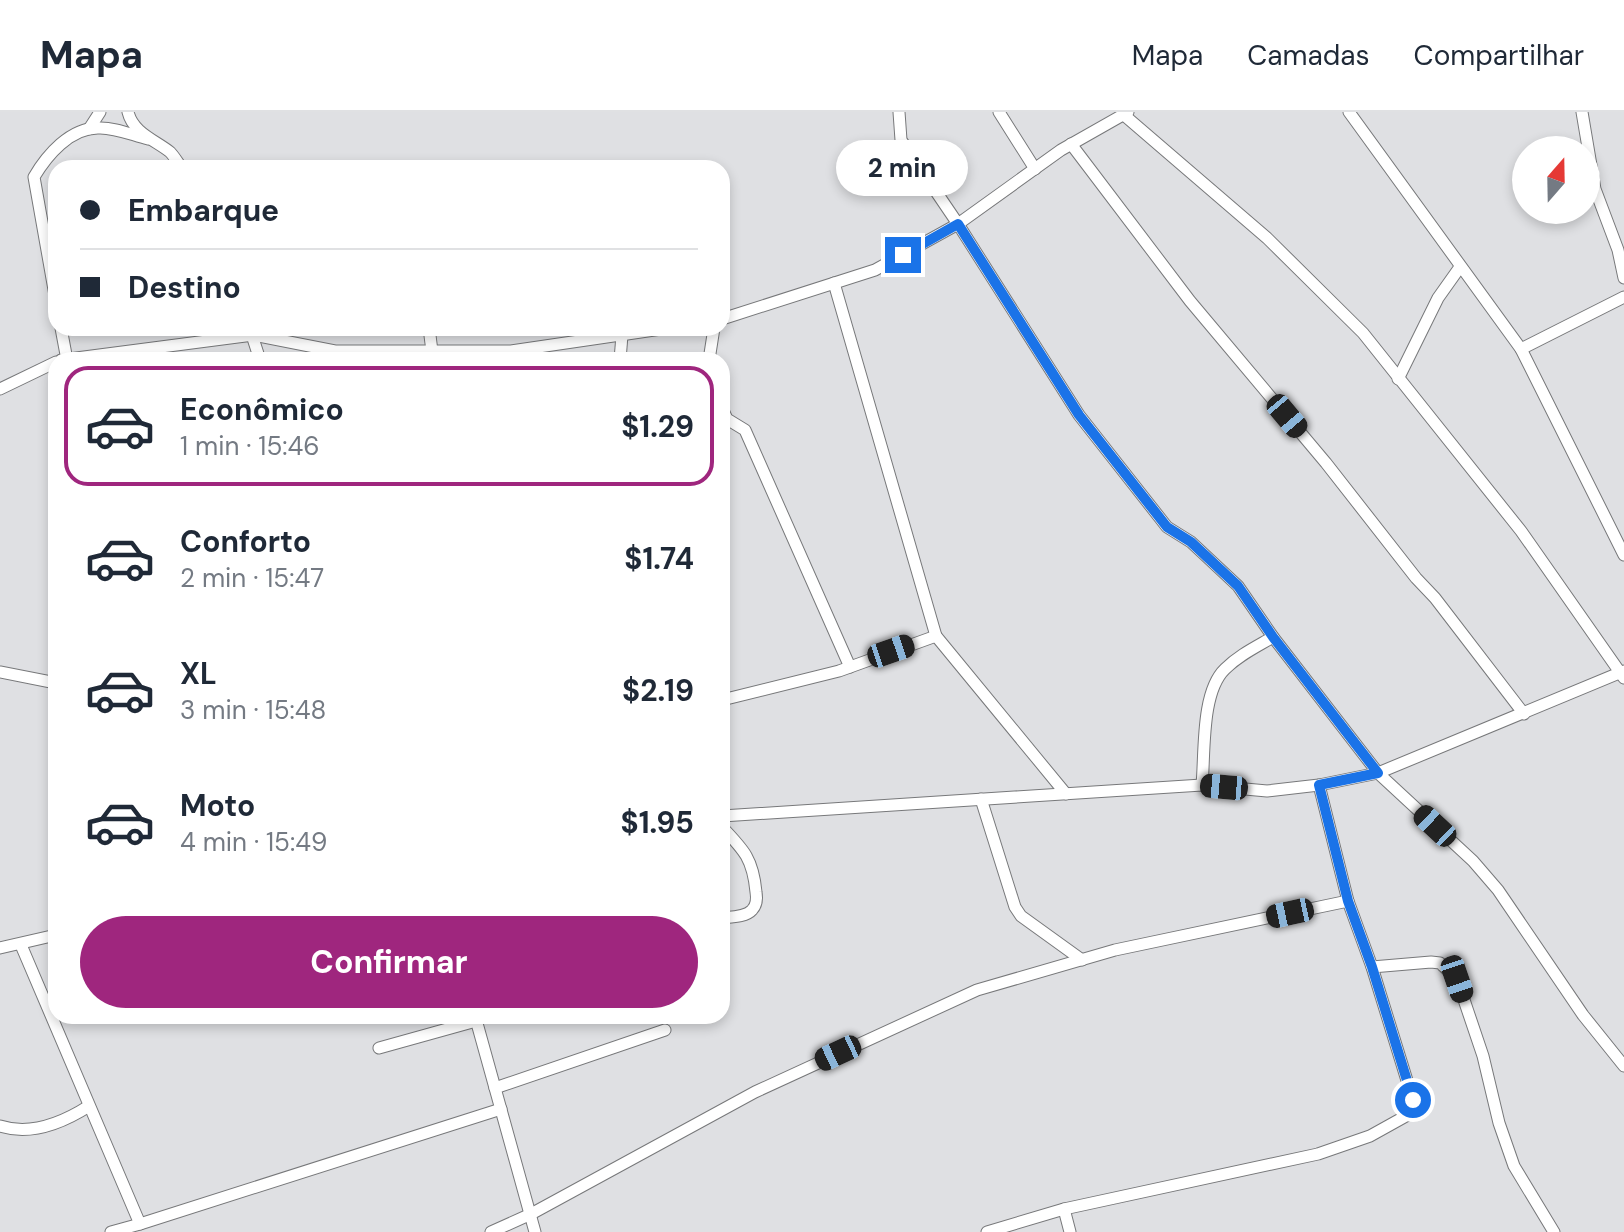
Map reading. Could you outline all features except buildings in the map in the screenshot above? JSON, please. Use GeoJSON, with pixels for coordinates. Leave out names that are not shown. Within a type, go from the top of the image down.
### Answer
{"type":"FeatureCollection","features":[{"type":"Feature","properties":{"kind":"street"},"geometry":{"type":"LineString","coordinates":[[89,129],[100,112]]}},
{"type":"Feature","properties":{"kind":"street"},"geometry":{"type":"LineString","coordinates":[[128,112],[129,118],[148,139],[176,160]]}},
{"type":"Feature","properties":{"kind":"street"},"geometry":{"type":"LineString","coordinates":[[899,112],[901,140],[1079,415],[1167,527],[1191,542],[1238,586],[1273,637],[1378,773],[1473,861],[1498,890],[1583,1015],[1624,1066]]}},
{"type":"Feature","properties":{"kind":"street"},"geometry":{"type":"LineString","coordinates":[[999,112],[1035,169]]}},
{"type":"Feature","properties":{"kind":"street"},"geometry":{"type":"LineString","coordinates":[[1349,112],[1521,349],[1624,555]]}},
{"type":"Feature","properties":{"kind":"street"},"geometry":{"type":"LineString","coordinates":[[1582,112],[1595,189],[1618,250],[1624,278]]}},
{"type":"Feature","properties":{"kind":"street"},"geometry":{"type":"LineString","coordinates":[[730,316],[875,270],[958,224],[1071,144],[1126,113],[1267,238],[1363,333],[1521,531],[1623,674],[1378,773],[1319,785],[1267,791],[1202,785],[730,815]]}},
{"type":"Feature","properties":{"kind":"street"},"geometry":{"type":"LineString","coordinates":[[48,256],[34,177],[46,157],[75,135],[89,129],[101,127],[148,139]]}},
{"type":"Feature","properties":{"kind":"street"},"geometry":{"type":"LineString","coordinates":[[1071,144],[1190,301],[1435,598],[1524,714]]}},
{"type":"Feature","properties":{"kind":"street"},"geometry":{"type":"LineString","coordinates":[[1398,379],[1438,298],[1460,267]]}},
{"type":"Feature","properties":{"kind":"street"},"geometry":{"type":"LineString","coordinates":[[834,283],[936,636],[1066,794]]}},
{"type":"Feature","properties":{"kind":"street"},"geometry":{"type":"LineString","coordinates":[[1521,349],[1624,297]]}},
{"type":"Feature","properties":{"kind":"street"},"geometry":{"type":"LineString","coordinates":[[115,352],[219,336]]}},
{"type":"Feature","properties":{"kind":"street"},"geometry":{"type":"LineString","coordinates":[[272,336],[335,351],[511,351],[615,336]]}},
{"type":"Feature","properties":{"kind":"street"},"geometry":{"type":"LineString","coordinates":[[430,336],[432,351]]}},
{"type":"Feature","properties":{"kind":"street"},"geometry":{"type":"LineString","coordinates":[[0,389],[48,367]]}},
{"type":"Feature","properties":{"kind":"street"},"geometry":{"type":"LineString","coordinates":[[730,421],[745,430],[850,667]]}},
{"type":"Feature","properties":{"kind":"street"},"geometry":{"type":"LineString","coordinates":[[730,698],[850,667],[936,636]]}},
{"type":"Feature","properties":{"kind":"street"},"geometry":{"type":"LineString","coordinates":[[1202,785],[1209,700],[1215,682],[1224,669],[1273,637]]}},
{"type":"Feature","properties":{"kind":"street"},"geometry":{"type":"LineString","coordinates":[[0,672],[48,681]]}},
{"type":"Feature","properties":{"kind":"street"},"geometry":{"type":"LineString","coordinates":[[987,1232],[1064,1209],[1318,1154],[1370,1136],[1406,1116],[1412,1109],[1413,1100],[1348,901],[1319,785]]}},
{"type":"Feature","properties":{"kind":"street"},"geometry":{"type":"LineString","coordinates":[[981,799],[1015,907],[1021,916],[1082,960]]}},
{"type":"Feature","properties":{"kind":"street"},"geometry":{"type":"LineString","coordinates":[[730,836],[748,855],[754,869],[757,898],[752,911],[730,916]]}},
{"type":"Feature","properties":{"kind":"street"},"geometry":{"type":"LineString","coordinates":[[491,1232],[531,1214],[769,1085],[977,990],[1115,950],[1348,901]]}},
{"type":"Feature","properties":{"kind":"street"},"geometry":{"type":"LineString","coordinates":[[0,948],[48,937]]}},
{"type":"Feature","properties":{"kind":"street"},"geometry":{"type":"LineString","coordinates":[[21,945],[48,1009]]}},
{"type":"Feature","properties":{"kind":"street"},"geometry":{"type":"LineString","coordinates":[[1372,967],[1440,963],[1457,979],[1483,1056],[1499,1123],[1514,1166],[1554,1232]]}},
{"type":"Feature","properties":{"kind":"street"},"geometry":{"type":"LineString","coordinates":[[54,1024],[140,1224]]}},
{"type":"Feature","properties":{"kind":"street"},"geometry":{"type":"LineString","coordinates":[[379,1048],[456,1024]]}},
{"type":"Feature","properties":{"kind":"street"},"geometry":{"type":"LineString","coordinates":[[477,1024],[535,1232]]}},
{"type":"Feature","properties":{"kind":"street"},"geometry":{"type":"LineString","coordinates":[[495,1088],[665,1030]]}},
{"type":"Feature","properties":{"kind":"street"},"geometry":{"type":"LineString","coordinates":[[0,1126],[35,1129],[67,1120],[89,1106]]}},
{"type":"Feature","properties":{"kind":"street"},"geometry":{"type":"LineString","coordinates":[[111,1232],[501,1109]]}},
{"type":"Feature","properties":{"kind":"street"},"geometry":{"type":"LineString","coordinates":[[1064,1209],[1070,1232]]}},
{"type":"Feature","properties":{"kind":"route"},"geometry":{"type":"LineString","coordinates":[[903,255],[958,224],[1079,415],[1167,527],[1191,542],[1238,586],[1273,637],[1378,773],[1319,785],[1348,901],[1413,1100]]}}]}
